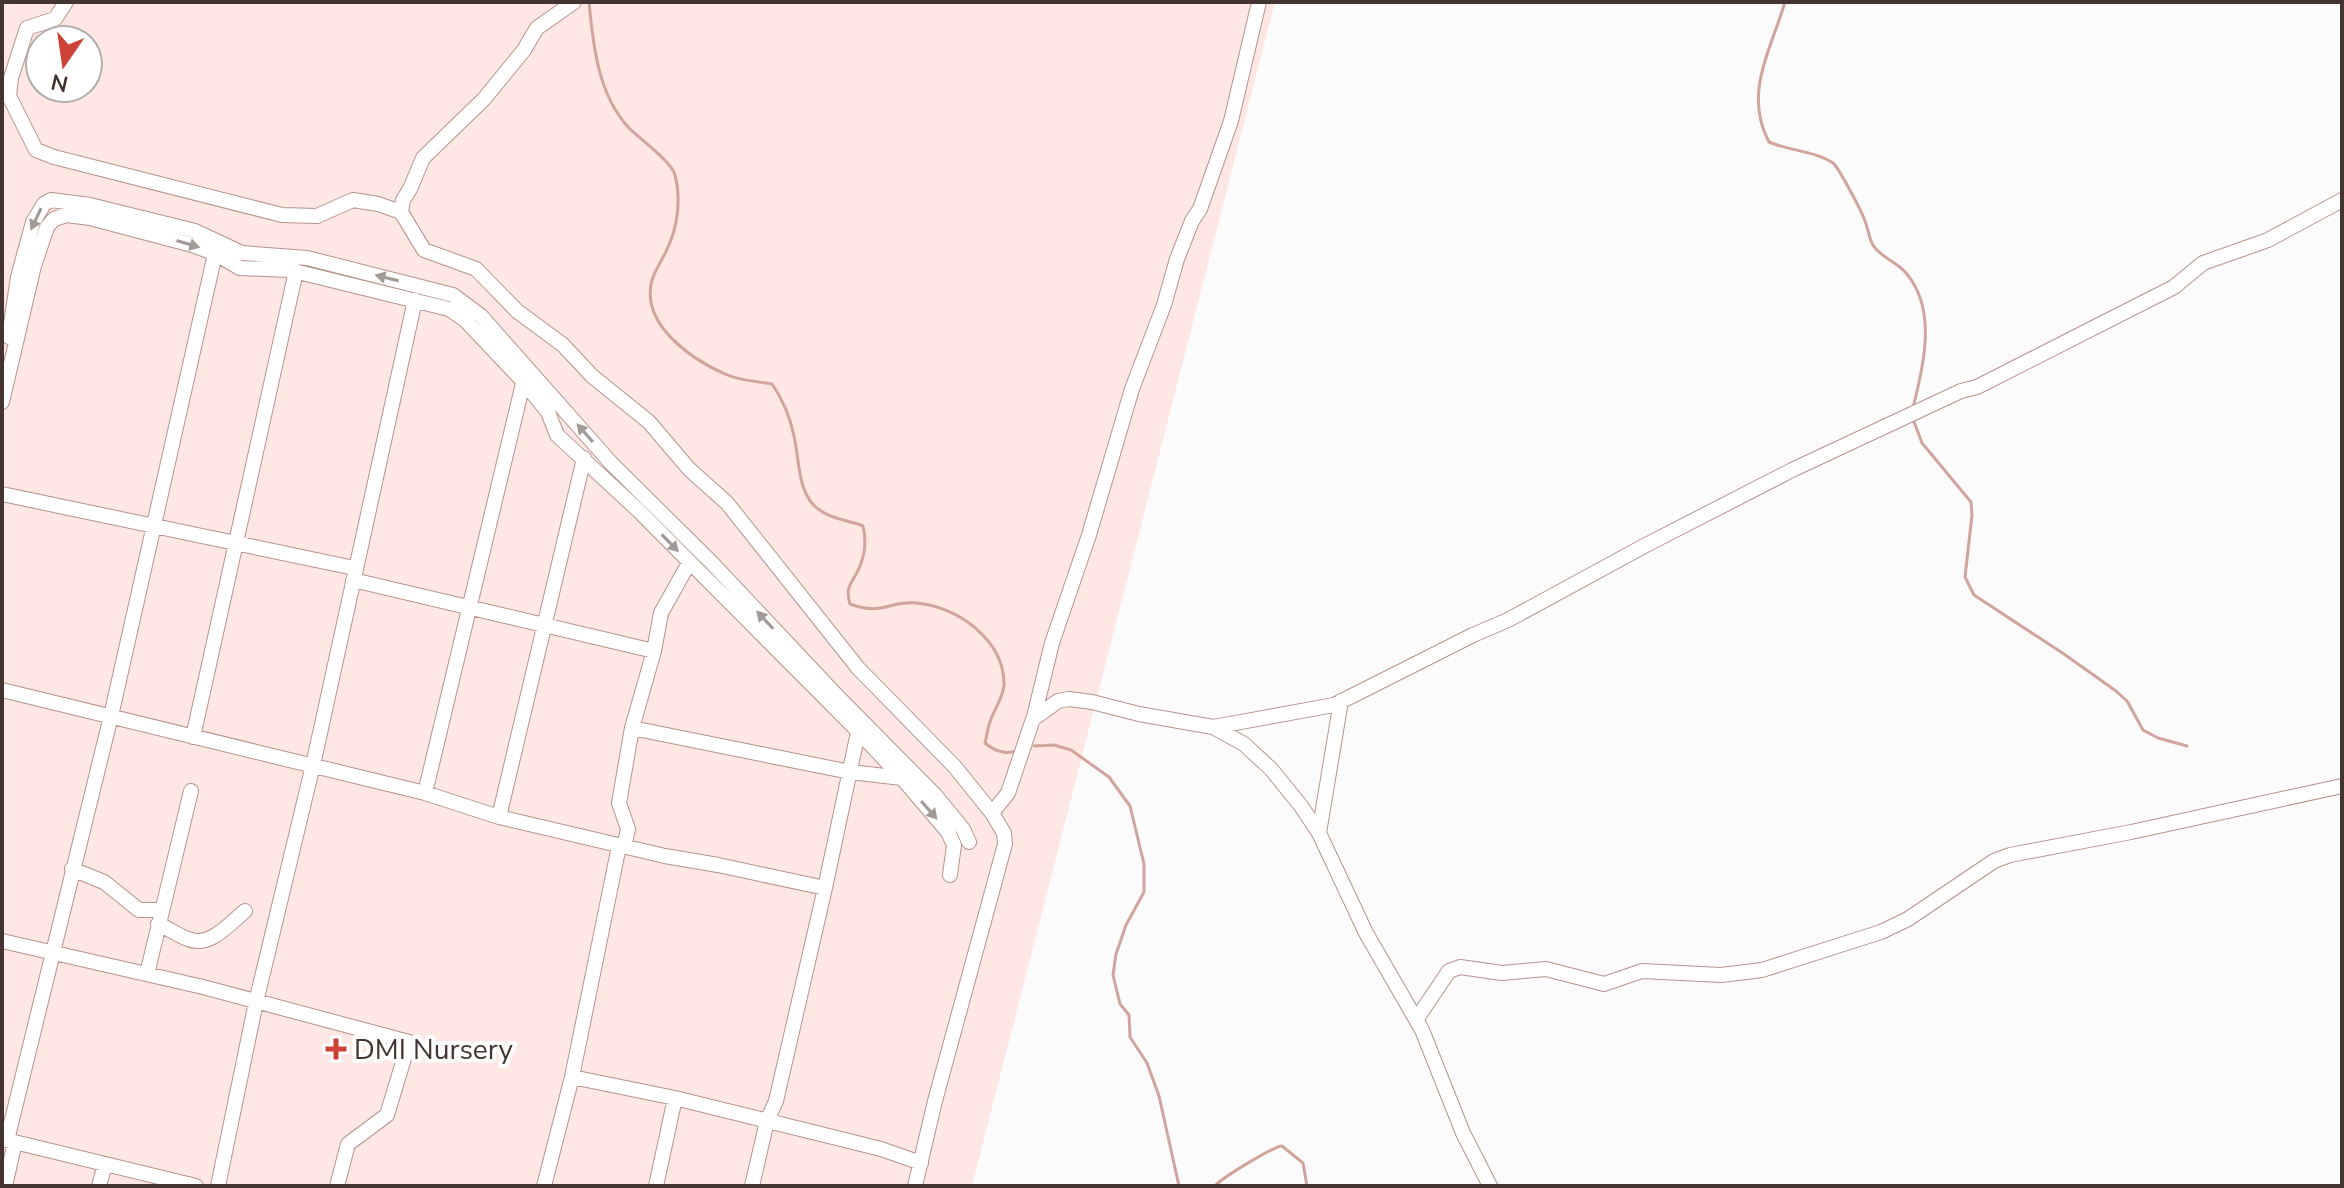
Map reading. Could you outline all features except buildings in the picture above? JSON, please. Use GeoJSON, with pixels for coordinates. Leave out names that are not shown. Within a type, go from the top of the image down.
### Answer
{"type":"FeatureCollection","features":[{"type":"Feature","properties":{"kind":"street"},"geometry":{"type":"LineString","coordinates":[[66,2],[55,19],[27,28],[9,88],[12,107],[36,150],[282,215],[317,216],[353,200],[401,212],[424,250],[476,269],[517,311],[563,345],[592,376],[649,422],[689,469],[743,520],[812,613],[858,668],[955,767],[992,813],[1004,833],[1005,844],[915,1186]]}},
{"type":"Feature","properties":{"kind":"street"},"geometry":{"type":"LineString","coordinates":[[401,212],[403,200],[423,158],[484,99],[524,50],[537,28],[574,2]]}},
{"type":"Feature","properties":{"kind":"street"},"geometry":{"type":"LineString","coordinates":[[992,813],[1008,793],[1132,389],[1164,305],[1177,259],[1200,209],[1231,121],[1259,2]]}},
{"type":"Feature","properties":{"kind":"street"},"geometry":{"type":"LineString","coordinates":[[2,377],[18,277],[33,222],[44,204],[62,199],[195,231],[240,268],[296,271],[456,313],[505,352]]}},
{"type":"Feature","properties":{"kind":"street"},"geometry":{"type":"LineString","coordinates":[[1213,727],[1341,701],[1508,620],[1792,470],[1961,391],[1977,387],[2090,330],[2174,287],[2203,263],[2268,240],[2342,200]]}},
{"type":"Feature","properties":{"kind":"street"},"geometry":{"type":"LineString","coordinates":[[2,402],[34,266],[47,227],[54,219],[67,215],[242,253],[307,258],[453,295],[481,316],[505,352],[606,458],[689,563],[935,795],[963,829],[969,842]]}},
{"type":"Feature","properties":{"kind":"street"},"geometry":{"type":"LineString","coordinates":[[5,1186],[8,1140],[111,716],[216,247]]}},
{"type":"Feature","properties":{"kind":"street"},"geometry":{"type":"LineString","coordinates":[[193,737],[296,271]]}},
{"type":"Feature","properties":{"kind":"street"},"geometry":{"type":"LineString","coordinates":[[218,1186],[256,1002],[313,765],[415,300]]}},
{"type":"Feature","properties":{"kind":"street"},"geometry":{"type":"LineString","coordinates":[[525,374],[548,412],[557,435],[711,562],[859,725],[948,832],[954,845],[950,875]]}},
{"type":"Feature","properties":{"kind":"street"},"geometry":{"type":"LineString","coordinates":[[425,793],[525,374]]}},
{"type":"Feature","properties":{"kind":"street"},"geometry":{"type":"LineString","coordinates":[[499,817],[584,458]]}},
{"type":"Feature","properties":{"kind":"street"},"geometry":{"type":"LineString","coordinates":[[2,494],[235,543],[470,609],[654,651]]}},
{"type":"Feature","properties":{"kind":"street"},"geometry":{"type":"LineString","coordinates":[[544,1186],[628,829],[619,803],[632,728],[654,651],[661,613],[689,563]]}},
{"type":"Feature","properties":{"kind":"street"},"geometry":{"type":"LineString","coordinates":[[2,690],[425,793],[499,817],[825,888]]}},
{"type":"Feature","properties":{"kind":"street"},"geometry":{"type":"LineString","coordinates":[[1033,719],[1058,701],[1069,699],[1213,727],[1244,744],[1271,769],[1319,833],[1366,933],[1416,1020],[1463,1133],[1490,1186]]}},
{"type":"Feature","properties":{"kind":"street"},"geometry":{"type":"LineString","coordinates":[[1319,833],[1341,701]]}},
{"type":"Feature","properties":{"kind":"street"},"geometry":{"type":"LineString","coordinates":[[752,1186],[767,1121],[776,1101],[859,725]]}},
{"type":"Feature","properties":{"kind":"street"},"geometry":{"type":"LineString","coordinates":[[632,728],[850,772],[902,778]]}},
{"type":"Feature","properties":{"kind":"street"},"geometry":{"type":"LineString","coordinates":[[1416,1020],[1449,971],[1460,967],[1502,973],[1546,969],[1604,984],[1642,971],[1721,975],[1762,970],[1881,932],[1908,919],[1994,861],[2010,855],[2342,786]]}},
{"type":"Feature","properties":{"kind":"street"},"geometry":{"type":"LineString","coordinates":[[147,974],[191,791]]}},
{"type":"Feature","properties":{"kind":"street"},"geometry":{"type":"LineString","coordinates":[[72,869],[104,882],[139,910],[159,917],[192,941],[214,937],[245,911]]}},
{"type":"Feature","properties":{"kind":"street"},"geometry":{"type":"LineString","coordinates":[[2,941],[147,974],[409,1042],[387,1115],[348,1144],[337,1186]]}},
{"type":"Feature","properties":{"kind":"street"},"geometry":{"type":"LineString","coordinates":[[572,1077],[675,1098],[881,1149],[921,1163]]}},
{"type":"Feature","properties":{"kind":"street"},"geometry":{"type":"LineString","coordinates":[[656,1186],[675,1098]]}},
{"type":"Feature","properties":{"kind":"street"},"geometry":{"type":"LineString","coordinates":[[8,1140],[196,1186]]}},
{"type":"Feature","properties":{"kind":"street"},"geometry":{"type":"LineString","coordinates":[[99,1186],[105,1164]]}},
{"type":"Feature","properties":{"kind":"shaded area"},"geometry":{"type":"Polygon","coordinates":[[[2,2],[1275,2],[972,1186],[2,1186],[2,2]]]}},
{"type":"Feature","properties":{"kind":"waterway"},"geometry":{"type":"LineString","coordinates":[[589,2],[595,52],[610,100],[629,128],[662,157],[675,175],[678,193],[676,221],[652,280],[650,296],[661,325],[684,349],[725,374],[772,384],[791,422],[803,488],[813,505],[826,514],[863,526],[864,551],[849,588],[850,604],[870,609],[906,603],[932,606],[962,618],[987,640],[1002,668],[1004,688],[985,743],[1000,751],[1017,750]]}},
{"type":"Feature","properties":{"kind":"waterway"},"geometry":{"type":"LineString","coordinates":[[1785,2],[1762,72],[1759,89],[1762,124],[1769,142],[1833,163],[1860,209],[1873,245],[1902,269],[1916,288],[1922,304],[1925,339],[1913,408]]}},
{"type":"Feature","properties":{"kind":"waterway"},"geometry":{"type":"LineString","coordinates":[[1913,419],[1922,443],[1971,502],[1965,577],[1974,595],[2116,691],[2127,701],[2143,730],[2187,746]]}},
{"type":"Feature","properties":{"kind":"waterway"},"geometry":{"type":"LineString","coordinates":[[1034,746],[1054,745],[1071,750],[1109,777],[1130,806],[1144,864],[1144,892],[1126,925],[1113,975],[1120,1004],[1129,1015],[1130,1037],[1147,1063],[1159,1096],[1179,1186]]}},
{"type":"Feature","properties":{"kind":"waterway"},"geometry":{"type":"LineString","coordinates":[[1215,1186],[1247,1163],[1282,1146],[1303,1163],[1307,1186]]}},
{"type":"Feature","properties":{"kind":"place","name":"DMI Nursery"},"geometry":{"type":"Point","coordinates":[336,1049]}}]}
